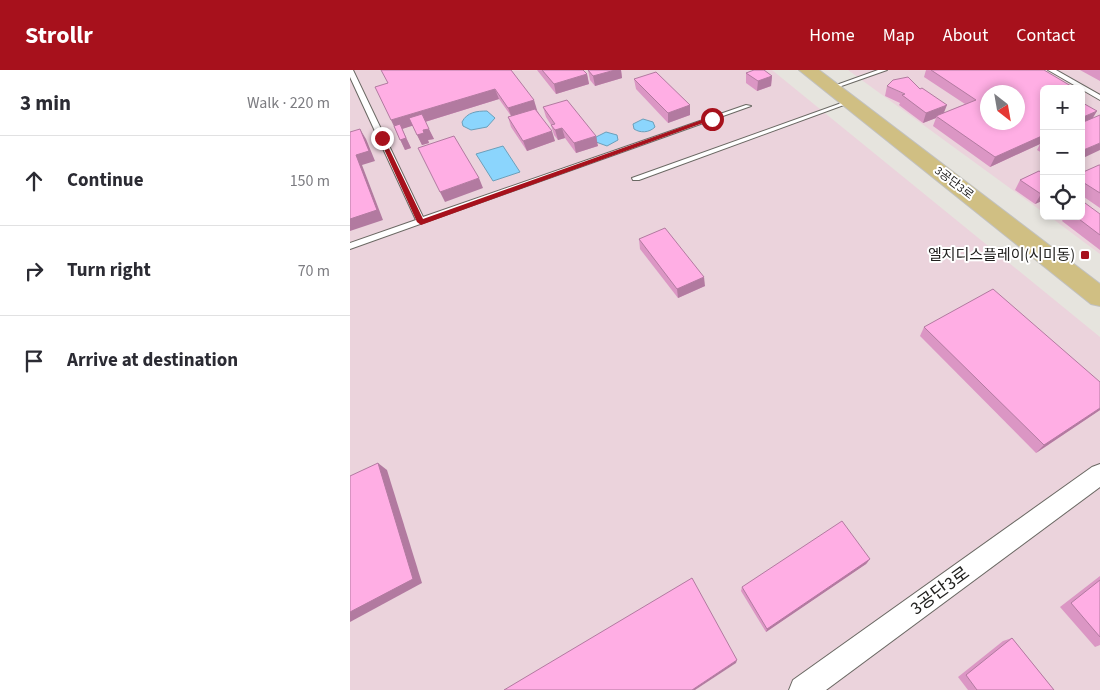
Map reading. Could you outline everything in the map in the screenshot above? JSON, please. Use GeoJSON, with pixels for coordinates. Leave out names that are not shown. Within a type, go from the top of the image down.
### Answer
{"type":"FeatureCollection","features":[{"type":"Feature","properties":{"kind":"main road","name":"3공단3로"},"geometry":{"type":"LineString","coordinates":[[808,70],[1100,297]]}},
{"type":"Feature","properties":{"kind":"street","name":"3공단3로"},"geometry":{"type":"LineString","coordinates":[[803,690],[1100,474]]}},
{"type":"Feature","properties":{"kind":"lane"},"geometry":{"type":"LineString","coordinates":[[350,70],[421,222]]}},
{"type":"Feature","properties":{"kind":"lane"},"geometry":{"type":"LineString","coordinates":[[831,88],[884,70]]}},
{"type":"Feature","properties":{"kind":"lane"},"geometry":{"type":"LineString","coordinates":[[1051,70],[1100,98]]}},
{"type":"Feature","properties":{"kind":"lane"},"geometry":{"type":"LineString","coordinates":[[636,178],[849,102]]}},
{"type":"Feature","properties":{"kind":"lane"},"geometry":{"type":"LineString","coordinates":[[350,246],[748,106]]}},
{"type":"Feature","properties":{"kind":"shaded area"},"geometry":{"type":"Polygon","coordinates":[[[350,70],[772,70],[1100,337],[1100,690],[350,690],[350,70]]]}},
{"type":"Feature","properties":{"kind":"shaded area"},"geometry":{"type":"Polygon","coordinates":[[[848,70],[1100,70],[1100,254],[1054,220],[1085,220],[1085,85],[1040,85],[1040,210],[848,70]]]}},
{"type":"Feature","properties":{"kind":"water"},"geometry":{"type":"Polygon","coordinates":[[[487,111],[495,118],[487,127],[471,130],[463,126],[462,122],[469,114],[487,111]]]}},
{"type":"Feature","properties":{"kind":"water"},"geometry":{"type":"Polygon","coordinates":[[[643,119],[653,122],[655,127],[644,132],[634,129],[633,124],[643,119]]]}},
{"type":"Feature","properties":{"kind":"water"},"geometry":{"type":"Polygon","coordinates":[[[606,132],[617,135],[618,140],[607,146],[596,142],[596,137],[606,132]]]}},
{"type":"Feature","properties":{"kind":"water"},"geometry":{"type":"Polygon","coordinates":[[[503,146],[520,172],[493,181],[476,154],[503,146]]]}},
{"type":"Feature","properties":{"kind":"building"},"geometry":{"type":"Polygon","coordinates":[[[381,70],[511,70],[534,100],[508,108],[495,89],[391,120],[375,87],[388,83],[381,70]]]}},
{"type":"Feature","properties":{"kind":"building"},"geometry":{"type":"Polygon","coordinates":[[[542,70],[583,70],[587,74],[554,84],[542,70]]]}},
{"type":"Feature","properties":{"kind":"building"},"geometry":{"type":"Polygon","coordinates":[[[588,70],[615,70],[593,76],[588,70]]]}},
{"type":"Feature","properties":{"kind":"building"},"geometry":{"type":"Polygon","coordinates":[[[754,70],[764,70],[772,76],[758,81],[746,73],[754,70]]]}},
{"type":"Feature","properties":{"kind":"building"},"geometry":{"type":"Polygon","coordinates":[[[931,70],[1044,70],[1069,85],[1040,85],[1040,137],[995,157],[936,116],[976,100],[931,70]]]}},
{"type":"Feature","properties":{"kind":"building"},"geometry":{"type":"Polygon","coordinates":[[[656,72],[690,105],[668,113],[634,79],[656,72]]]}},
{"type":"Feature","properties":{"kind":"building"},"geometry":{"type":"Polygon","coordinates":[[[908,77],[920,89],[922,88],[947,105],[926,113],[902,95],[905,94],[887,86],[893,80],[908,77]]]}},
{"type":"Feature","properties":{"kind":"building"},"geometry":{"type":"Polygon","coordinates":[[[567,100],[596,136],[574,143],[562,128],[555,130],[551,125],[555,124],[543,107],[567,100]]]}},
{"type":"Feature","properties":{"kind":"building"},"geometry":{"type":"Polygon","coordinates":[[[1085,104],[1097,111],[1085,116],[1085,104]]]}},
{"type":"Feature","properties":{"kind":"building"},"geometry":{"type":"Polygon","coordinates":[[[535,109],[552,131],[523,141],[508,117],[535,109]]]}},
{"type":"Feature","properties":{"kind":"building"},"geometry":{"type":"Polygon","coordinates":[[[422,114],[429,129],[423,130],[424,133],[417,135],[409,118],[422,114]]]}},
{"type":"Feature","properties":{"kind":"building"},"geometry":{"type":"Polygon","coordinates":[[[1100,115],[1100,143],[1085,149],[1085,130],[1085,121],[1100,115]]]}},
{"type":"Feature","properties":{"kind":"building"},"geometry":{"type":"Polygon","coordinates":[[[400,124],[406,138],[400,140],[394,126],[400,124]]]}},
{"type":"Feature","properties":{"kind":"building"},"geometry":{"type":"Polygon","coordinates":[[[360,129],[369,151],[356,155],[377,210],[350,219],[350,132],[360,129]]]}},
{"type":"Feature","properties":{"kind":"building"},"geometry":{"type":"Polygon","coordinates":[[[454,136],[479,178],[440,192],[418,148],[454,136]]]}},
{"type":"Feature","properties":{"kind":"building"},"geometry":{"type":"Polygon","coordinates":[[[1100,165],[1100,193],[1085,184],[1085,171],[1100,165]]]}},
{"type":"Feature","properties":{"kind":"building"},"geometry":{"type":"Polygon","coordinates":[[[1040,172],[1040,193],[1020,180],[1040,172]]]}},
{"type":"Feature","properties":{"kind":"building"},"geometry":{"type":"Polygon","coordinates":[[[1085,203],[1100,214],[1100,235],[1080,220],[1085,220],[1085,203]]]}},
{"type":"Feature","properties":{"kind":"building"},"geometry":{"type":"Polygon","coordinates":[[[665,228],[704,277],[677,289],[639,239],[665,228]]]}},
{"type":"Feature","properties":{"kind":"building"},"geometry":{"type":"Polygon","coordinates":[[[993,289],[1100,382],[1100,408],[1044,445],[924,327],[993,289]]]}},
{"type":"Feature","properties":{"kind":"building"},"geometry":{"type":"Polygon","coordinates":[[[378,463],[413,579],[350,612],[350,476],[378,463]]]}},
{"type":"Feature","properties":{"kind":"building"},"geometry":{"type":"Polygon","coordinates":[[[842,521],[870,559],[767,629],[742,587],[842,521]]]}},
{"type":"Feature","properties":{"kind":"building"},"geometry":{"type":"Polygon","coordinates":[[[692,578],[737,660],[692,690],[504,690],[692,578]]]}},
{"type":"Feature","properties":{"kind":"building"},"geometry":{"type":"Polygon","coordinates":[[[1100,580],[1100,637],[1071,603],[1100,580]]]}},
{"type":"Feature","properties":{"kind":"building"},"geometry":{"type":"Polygon","coordinates":[[[1012,638],[1054,690],[977,690],[966,675],[1012,638]]]}},
{"type":"Feature","properties":{"kind":"place","name":"엘지디스플레이(시미동)"},"geometry":{"type":"Point","coordinates":[1085,255]}},
{"type":"Feature","properties":{"kind":"route"},"geometry":{"type":"LineString","coordinates":[[382,138],[421,222],[712,119]]}}]}
